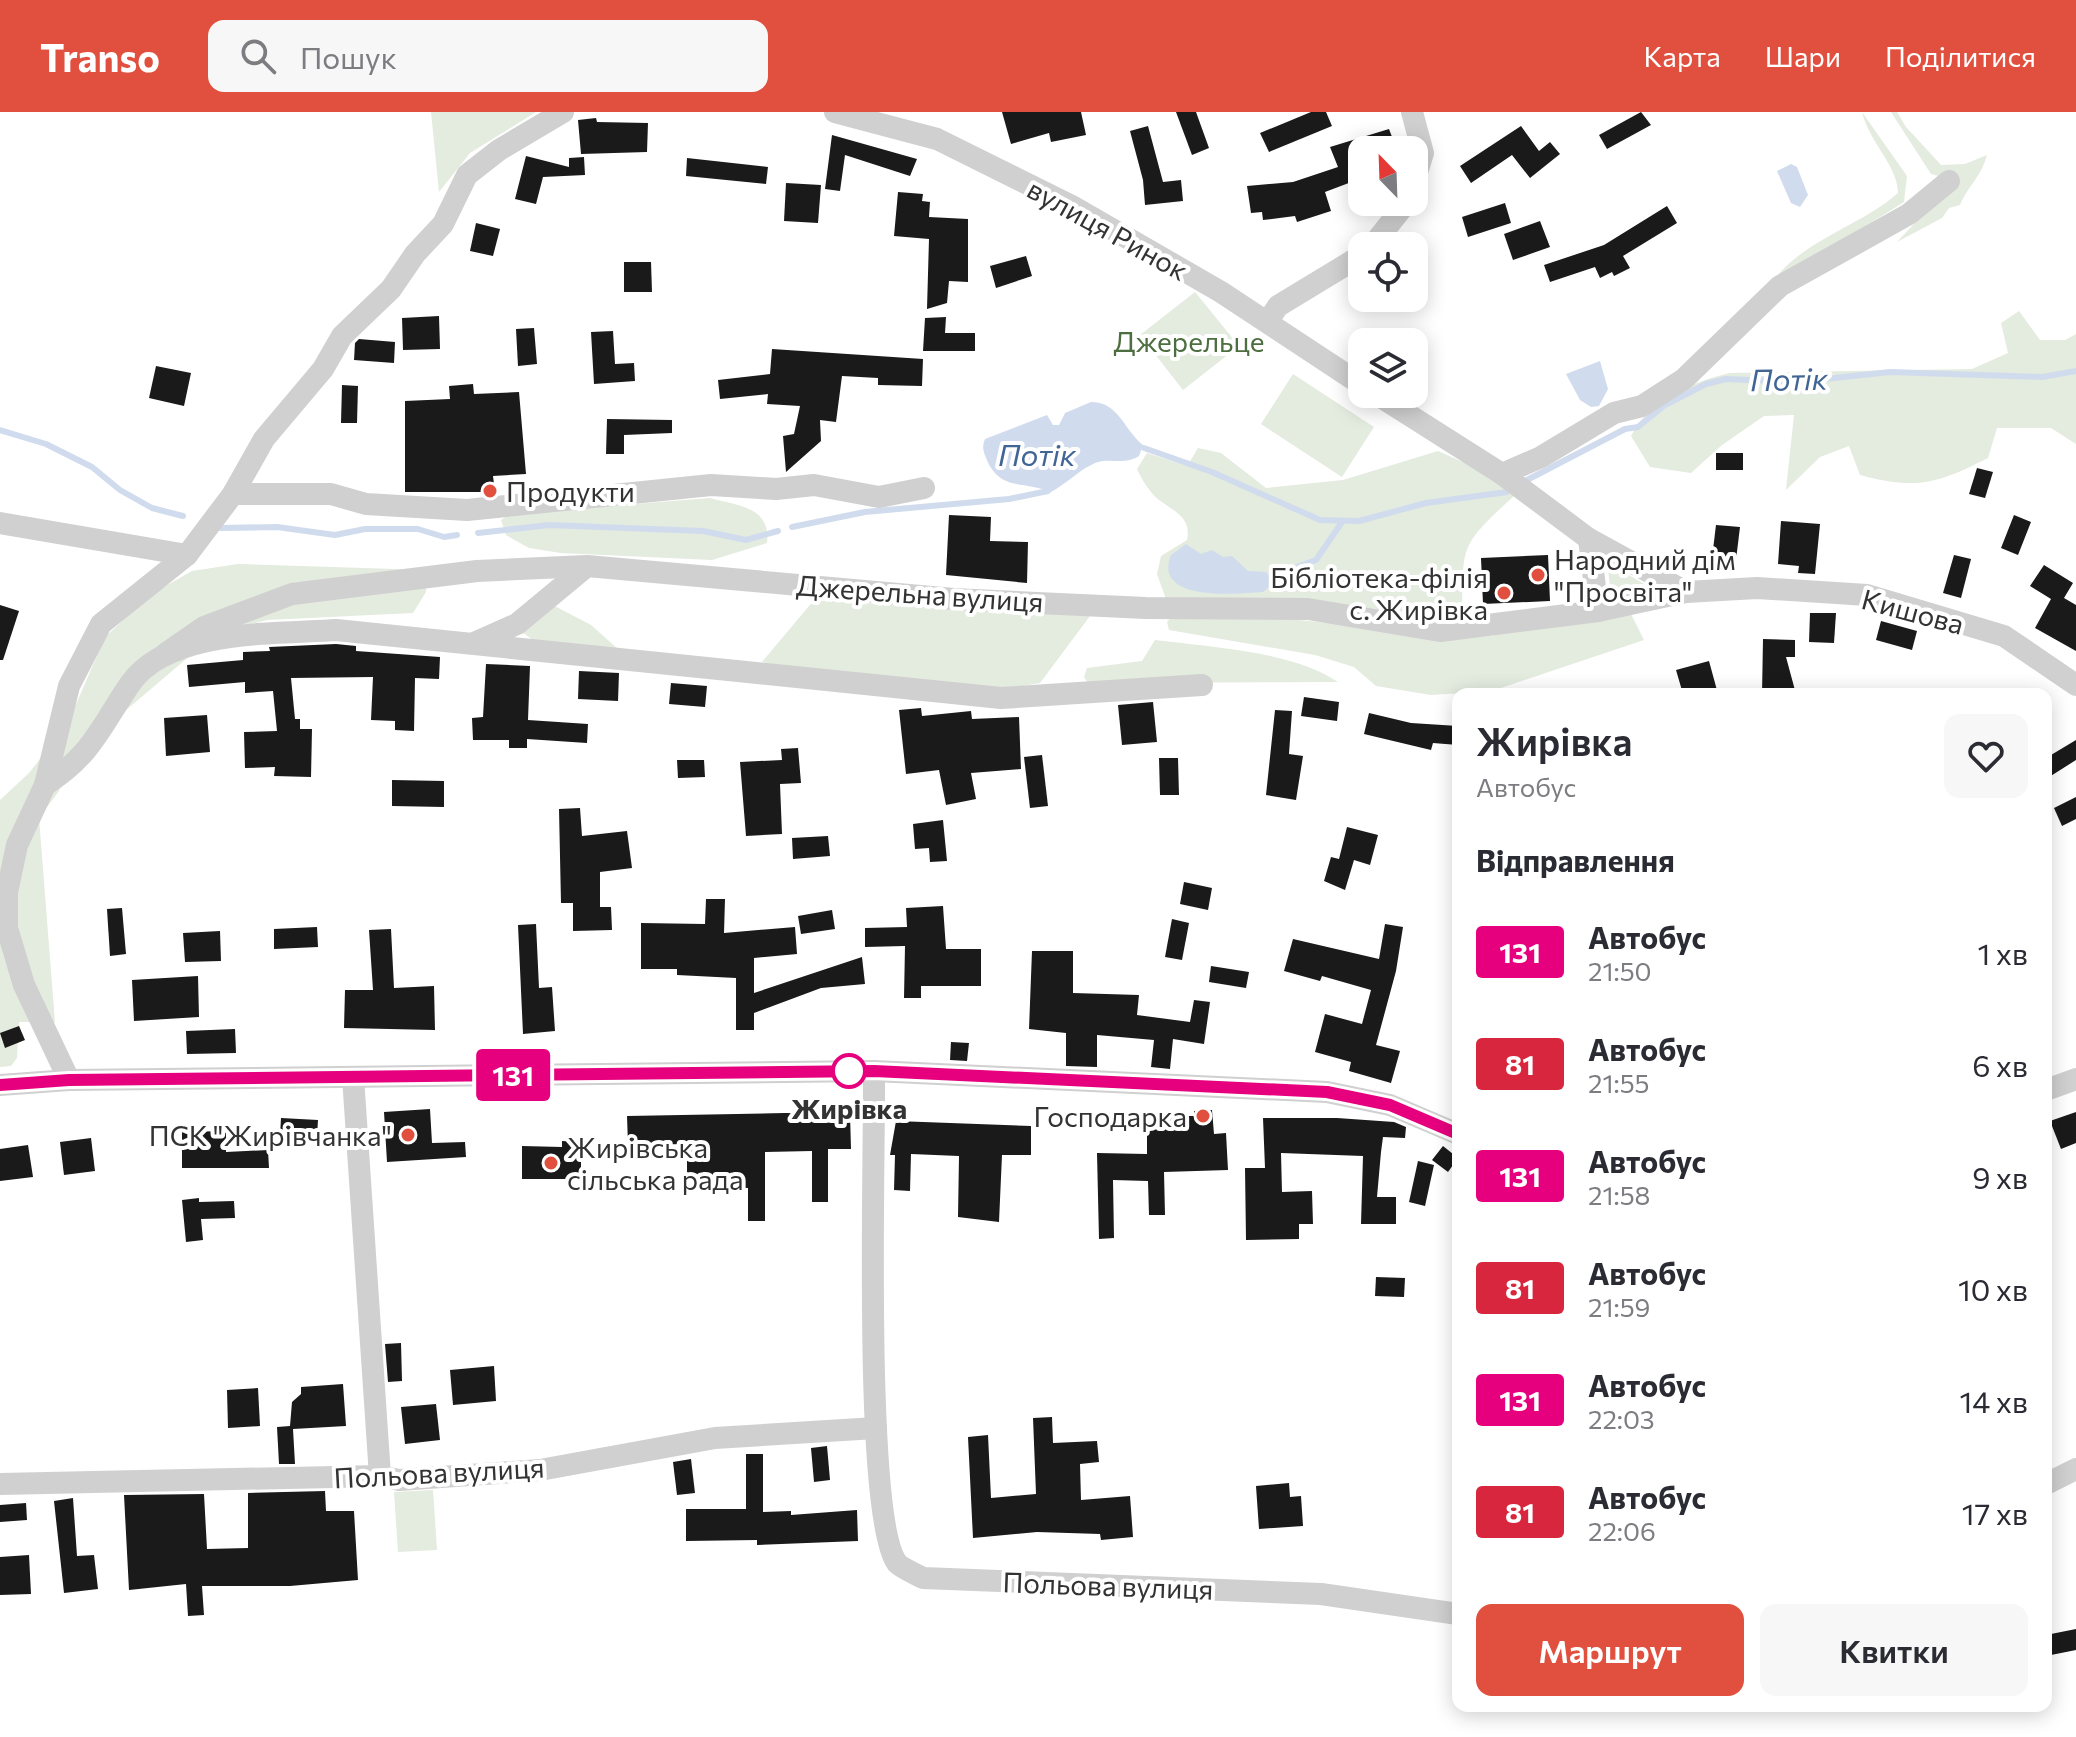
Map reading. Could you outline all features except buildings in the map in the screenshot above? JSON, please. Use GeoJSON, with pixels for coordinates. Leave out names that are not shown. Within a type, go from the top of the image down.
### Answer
{"type":"FeatureCollection","features":[{"type":"Feature","properties":{"kind":"street"},"geometry":{"type":"LineString","coordinates":[[69,1080],[24,985],[7,928],[7,892],[17,845],[45,785],[69,686],[101,624],[187,555],[233,494],[264,439],[323,369],[342,336],[391,289],[415,254],[443,224],[467,175],[499,150],[563,112]]}},
{"type":"Feature","properties":{"kind":"street","name":"вулиця Ринок"},"geometry":{"type":"LineString","coordinates":[[835,112],[937,139],[1072,206],[1268,321],[1348,375]]}},
{"type":"Feature","properties":{"kind":"street"},"geometry":{"type":"LineString","coordinates":[[1412,112],[1418,136]]}},
{"type":"Feature","properties":{"kind":"street"},"geometry":{"type":"LineString","coordinates":[[1502,474],[1541,457],[1614,413],[1642,406],[1684,379],[1780,286],[1909,214],[1949,181]]}},
{"type":"Feature","properties":{"kind":"street"},"geometry":{"type":"LineString","coordinates":[[1383,232],[1396,216]]}},
{"type":"Feature","properties":{"kind":"street"},"geometry":{"type":"LineString","coordinates":[[1268,321],[1278,306],[1348,264]]}},
{"type":"Feature","properties":{"kind":"street"},"geometry":{"type":"LineString","coordinates":[[1398,408],[1502,474],[1589,539],[1686,592]]}},
{"type":"Feature","properties":{"kind":"street"},"geometry":{"type":"LineString","coordinates":[[233,494],[331,494],[366,504],[467,510],[711,485],[776,489],[814,485],[879,497],[924,488]]}},
{"type":"Feature","properties":{"kind":"street"},"geometry":{"type":"LineString","coordinates":[[0,523],[187,555]]}},
{"type":"Feature","properties":{"kind":"street"},"geometry":{"type":"LineString","coordinates":[[1589,539],[1598,611]]}},
{"type":"Feature","properties":{"kind":"street"},"geometry":{"type":"LineString","coordinates":[[473,643],[517,624],[587,566]]}},
{"type":"Feature","properties":{"kind":"street","name":"Джерельна вулиця"},"geometry":{"type":"LineString","coordinates":[[45,785],[72,768],[102,733],[131,682],[204,627],[292,594],[477,571],[587,566],[954,599],[1146,608],[1308,609],[1440,631],[1598,611],[1686,592]]}},
{"type":"Feature","properties":{"kind":"street","name":"Кишова"},"geometry":{"type":"LineString","coordinates":[[1686,592],[1757,588],[1867,595],[2004,636],[2076,685]]}},
{"type":"Feature","properties":{"kind":"street","name":"Джерельна вулиця"},"geometry":{"type":"LineString","coordinates":[[165,654],[239,636],[336,630],[790,679],[1001,698],[1202,685]]}},
{"type":"Feature","properties":{"kind":"street"},"geometry":{"type":"LineString","coordinates":[[0,1085],[69,1080],[874,1071],[1327,1092],[1390,1105],[1452,1131]]}},
{"type":"Feature","properties":{"kind":"street","name":"Польова вулиця"},"geometry":{"type":"LineString","coordinates":[[874,1071],[876,1428],[884,1529],[898,1564],[923,1578],[1321,1594],[1452,1613]]}},
{"type":"Feature","properties":{"kind":"street"},"geometry":{"type":"LineString","coordinates":[[353,1077],[380,1476]]}},
{"type":"Feature","properties":{"kind":"street"},"geometry":{"type":"LineString","coordinates":[[2052,1088],[2076,1079]]}},
{"type":"Feature","properties":{"kind":"street","name":"Польова вулиця"},"geometry":{"type":"LineString","coordinates":[[0,1484],[380,1476],[399,1480],[540,1470],[715,1438],[876,1428]]}},
{"type":"Feature","properties":{"kind":"street"},"geometry":{"type":"LineString","coordinates":[[2052,1481],[2076,1469]]}},
{"type":"Feature","properties":{"kind":"green space"},"geometry":{"type":"Polygon","coordinates":[[[431,112],[536,112],[470,153],[439,192],[431,112]]]}},
{"type":"Feature","properties":{"kind":"green space"},"geometry":{"type":"Polygon","coordinates":[[[1862,112],[1907,176],[1904,202],[1770,286],[1796,257],[1866,216],[1898,193],[1893,173],[1862,112]]]}},
{"type":"Feature","properties":{"kind":"green space"},"geometry":{"type":"Polygon","coordinates":[[[1891,112],[1897,112],[1906,127],[1941,165],[1965,164],[1987,155],[1960,205],[1949,208],[1942,218],[1897,242],[1955,180],[1931,174],[1891,112]]]}},
{"type":"Feature","properties":{"kind":"green space","name":"Джерельце"},"geometry":{"type":"Polygon","coordinates":[[[1195,292],[1239,346],[1183,390],[1140,335],[1195,292]]]}},
{"type":"Feature","properties":{"kind":"green space"},"geometry":{"type":"Polygon","coordinates":[[[2019,311],[2040,340],[2065,340],[2076,334],[2076,444],[2051,428],[1997,428],[1988,458],[1940,479],[1912,483],[1860,475],[1849,446],[1820,457],[1786,490],[1794,415],[1764,416],[1722,445],[1691,473],[1650,467],[1631,436],[1649,412],[1673,394],[1730,373],[1972,369],[2008,353],[2001,323],[2019,311]]]}},
{"type":"Feature","properties":{"kind":"green space"},"geometry":{"type":"Polygon","coordinates":[[[1293,374],[1374,427],[1342,477],[1261,424],[1293,374]]]}},
{"type":"Feature","properties":{"kind":"green space"},"geometry":{"type":"Polygon","coordinates":[[[1198,448],[1221,453],[1266,488],[1343,480],[1438,451],[1474,467],[1514,496],[1482,527],[1467,550],[1462,622],[1166,599],[1157,574],[1161,556],[1187,540],[1188,531],[1182,517],[1151,492],[1137,469],[1147,453],[1187,466],[1198,448]]]}},
{"type":"Feature","properties":{"kind":"green space"},"geometry":{"type":"Polygon","coordinates":[[[710,498],[742,506],[758,515],[767,531],[767,543],[712,560],[561,553],[529,548],[506,535],[501,520],[510,514],[710,498]]]}},
{"type":"Feature","properties":{"kind":"green space"},"geometry":{"type":"Polygon","coordinates":[[[1607,562],[1644,584],[1645,588],[1611,594],[1607,562]]]}},
{"type":"Feature","properties":{"kind":"green space"},"geometry":{"type":"Polygon","coordinates":[[[238,564],[426,570],[426,592],[413,613],[267,620],[218,632],[92,739],[66,771],[59,791],[39,818],[55,1022],[19,1022],[17,1058],[11,1066],[0,1067],[0,800],[29,773],[68,723],[105,637],[153,593],[192,571],[238,564]]]}},
{"type":"Feature","properties":{"kind":"green space"},"geometry":{"type":"Polygon","coordinates":[[[814,600],[1090,616],[1040,683],[1010,688],[831,676],[762,662],[814,600]]]}},
{"type":"Feature","properties":{"kind":"green space"},"geometry":{"type":"Polygon","coordinates":[[[549,603],[591,625],[618,649],[533,640],[522,632],[549,603]]]}},
{"type":"Feature","properties":{"kind":"green space"},"geometry":{"type":"Polygon","coordinates":[[[1631,614],[1644,640],[1501,688],[1452,688],[1452,694],[1431,695],[1376,686],[1354,667],[1315,655],[1169,630],[1167,622],[1172,616],[1250,615],[1338,624],[1435,640],[1489,636],[1631,614]]]}},
{"type":"Feature","properties":{"kind":"green space"},"geometry":{"type":"Polygon","coordinates":[[[1155,640],[1275,657],[1298,663],[1338,682],[1088,683],[1084,677],[1087,668],[1142,661],[1155,640]]]}},
{"type":"Feature","properties":{"kind":"green space"},"geometry":{"type":"Polygon","coordinates":[[[433,1490],[437,1550],[398,1552],[394,1492],[433,1490]]]}},
{"type":"Feature","properties":{"kind":"water"},"geometry":{"type":"Polygon","coordinates":[[[1791,164],[1797,167],[1808,195],[1800,207],[1791,203],[1777,171],[1791,164]]]}},
{"type":"Feature","properties":{"kind":"water"},"geometry":{"type":"Polygon","coordinates":[[[1600,361],[1608,389],[1599,406],[1591,407],[1580,400],[1566,374],[1600,361]]]}},
{"type":"Feature","properties":{"kind":"water","name":"Потік"},"geometry":{"type":"Polygon","coordinates":[[[1091,402],[1108,406],[1114,411],[1143,445],[1139,456],[1095,463],[1051,492],[1005,481],[992,469],[984,451],[985,439],[1047,415],[1053,425],[1059,425],[1065,413],[1091,402]]]}},
{"type":"Feature","properties":{"kind":"water"},"geometry":{"type":"Polygon","coordinates":[[[1186,544],[1201,554],[1212,550],[1223,557],[1232,556],[1248,571],[1266,572],[1275,582],[1263,592],[1251,593],[1217,594],[1185,588],[1174,581],[1168,570],[1171,555],[1186,544]]]}},
{"type":"Feature","properties":{"kind":"waterway","name":"Потік"},"geometry":{"type":"LineString","coordinates":[[1527,480],[1625,429],[1638,427],[1665,405],[1706,384],[1726,379],[1797,382],[1890,372],[2042,377],[2076,371]]}},
{"type":"Feature","properties":{"kind":"waterway"},"geometry":{"type":"LineString","coordinates":[[0,430],[46,444],[92,467],[120,490],[152,508],[183,516]]}},
{"type":"Feature","properties":{"kind":"waterway","name":"Потік"},"geometry":{"type":"LineString","coordinates":[[1144,448],[1212,472],[1320,520],[1359,521],[1426,503],[1507,492]]}},
{"type":"Feature","properties":{"kind":"waterway"},"geometry":{"type":"LineString","coordinates":[[792,527],[865,512],[1009,499],[1048,491]]}},
{"type":"Feature","properties":{"kind":"waterway"},"geometry":{"type":"LineString","coordinates":[[1272,576],[1316,560],[1342,522]]}},
{"type":"Feature","properties":{"kind":"waterway"},"geometry":{"type":"LineString","coordinates":[[478,533],[549,525],[703,531],[746,540],[778,531]]}},
{"type":"Feature","properties":{"kind":"waterway"},"geometry":{"type":"LineString","coordinates":[[221,528],[277,527],[335,535],[365,529],[418,529],[444,537],[457,535]]}},
{"type":"Feature","properties":{"kind":"bus line","name":"131"},"geometry":{"type":"LineString","coordinates":[[0,1085],[69,1080],[874,1071],[1327,1092],[1390,1105],[1452,1131]]}},
{"type":"Feature","properties":{"kind":"place","name":"Продукти"},"geometry":{"type":"Point","coordinates":[490,491]}},
{"type":"Feature","properties":{"kind":"place","name":"Народний дім \"Просвіта\""},"geometry":{"type":"Point","coordinates":[1538,575]}},
{"type":"Feature","properties":{"kind":"place","name":"Бібліотека-філія с. Жирівка"},"geometry":{"type":"Point","coordinates":[1504,593]}},
{"type":"Feature","properties":{"kind":"place","name":"Жирівка"},"geometry":{"type":"Point","coordinates":[849,1071]}},
{"type":"Feature","properties":{"kind":"place","name":"Господарка"},"geometry":{"type":"Point","coordinates":[1203,1116]}},
{"type":"Feature","properties":{"kind":"place","name":"ПСК \"Жирівчанка\""},"geometry":{"type":"Point","coordinates":[408,1135]}},
{"type":"Feature","properties":{"kind":"place","name":"Жирівська сільська рада"},"geometry":{"type":"Point","coordinates":[551,1163]}}]}
